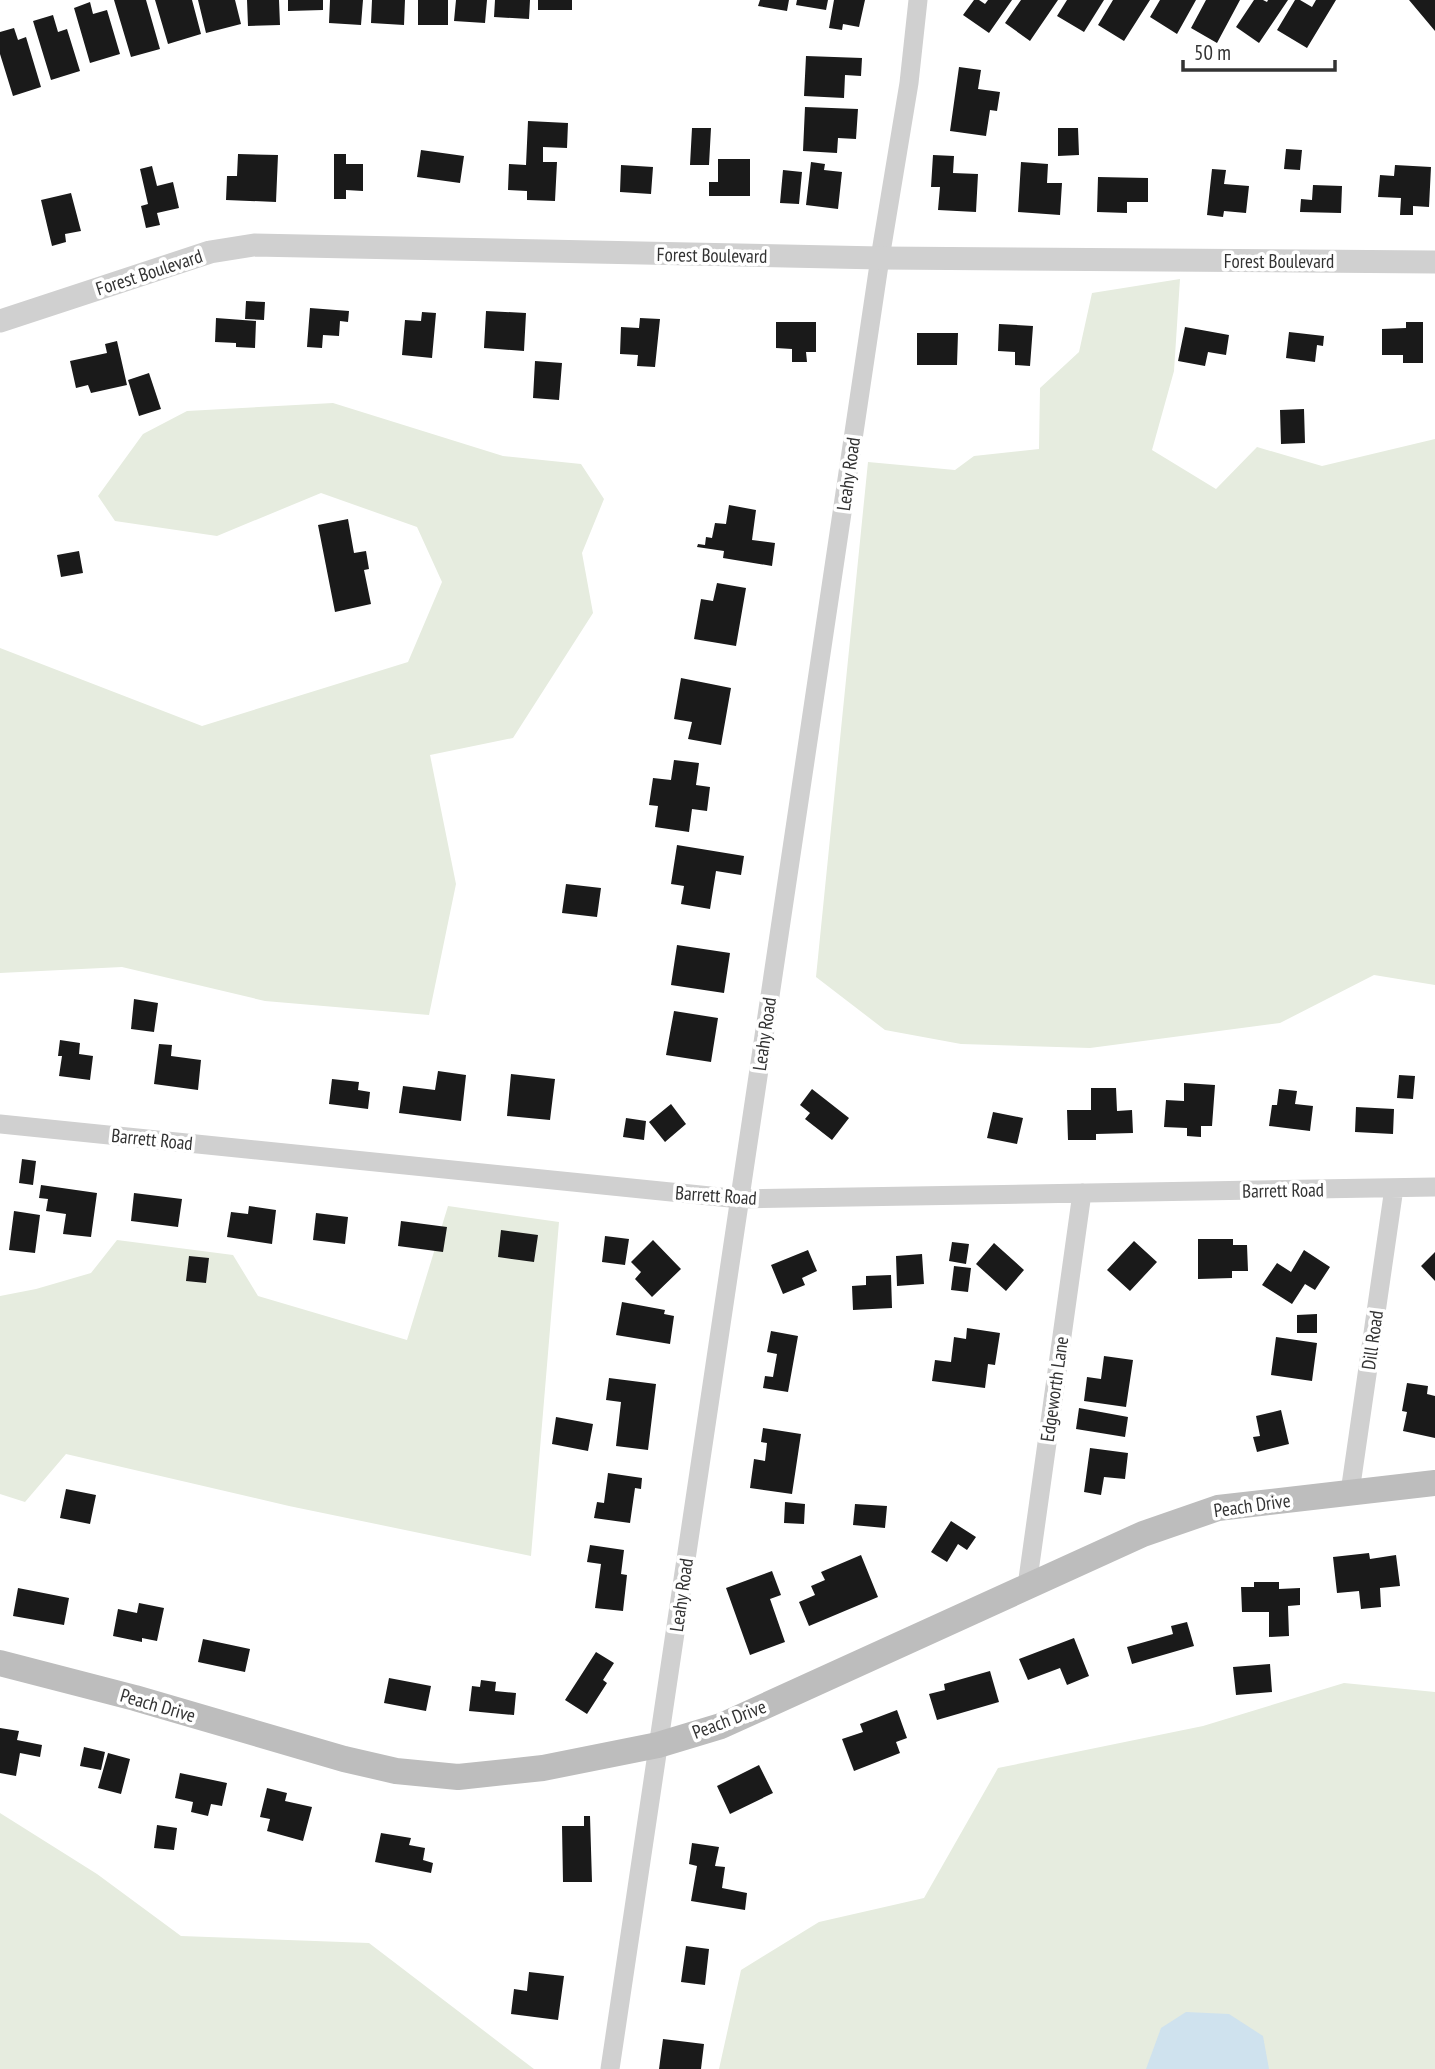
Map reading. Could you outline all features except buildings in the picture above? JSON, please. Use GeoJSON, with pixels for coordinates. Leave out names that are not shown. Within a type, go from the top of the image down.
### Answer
{"type":"FeatureCollection","features":[{"type":"Feature","properties":{"kind":"main road","name":"Peach Drive"},"geometry":{"type":"LineString","coordinates":[[0,1663],[135,1698],[344,1759],[396,1771],[458,1777],[543,1768],[658,1745],[721,1726],[1182,1518],[1218,1508],[1435,1483]]}},
{"type":"Feature","properties":{"kind":"street","name":"Leahy Road"},"geometry":{"type":"LineString","coordinates":[[610,2069],[880,258],[909,83],[918,0]]}},
{"type":"Feature","properties":{"kind":"street","name":"Forest Boulevard"},"geometry":{"type":"LineString","coordinates":[[0,321],[210,252],[254,245],[880,258],[1435,262]]}},
{"type":"Feature","properties":{"kind":"street","name":"Barrett Road"},"geometry":{"type":"LineString","coordinates":[[0,1124],[740,1199],[1435,1187]]}},
{"type":"Feature","properties":{"kind":"street","name":"Dill Road"},"geometry":{"type":"LineString","coordinates":[[1350,1492],[1394,1188]]}},
{"type":"Feature","properties":{"kind":"street","name":"Edgeworth Lane"},"geometry":{"type":"LineString","coordinates":[[1027,1586],[1082,1193]]}},
{"type":"Feature","properties":{"kind":"shaded area"},"geometry":{"type":"Polygon","coordinates":[[[1180,279],[1174,371],[1152,450],[1216,489],[1257,447],[1322,466],[1435,439],[1435,985],[1374,975],[1280,1023],[1090,1048],[961,1044],[885,1030],[816,977],[868,462],[955,470],[974,456],[1039,449],[1040,388],[1079,352],[1092,293],[1180,279]]]}},
{"type":"Feature","properties":{"kind":"shaded area"},"geometry":{"type":"Polygon","coordinates":[[[333,403],[503,456],[581,464],[604,499],[582,553],[593,613],[513,738],[430,755],[456,884],[429,1015],[265,1001],[122,967],[0,973],[0,648],[202,726],[408,662],[442,582],[417,527],[321,493],[217,536],[115,521],[98,496],[143,434],[187,411],[333,403]]]}},
{"type":"Feature","properties":{"kind":"shaded area"},"geometry":{"type":"Polygon","coordinates":[[[448,1206],[559,1222],[531,1556],[289,1506],[66,1454],[25,1502],[0,1494],[0,1296],[91,1273],[117,1240],[233,1255],[258,1296],[407,1340],[448,1206]]]}},
{"type":"Feature","properties":{"kind":"shaded area"},"geometry":{"type":"Polygon","coordinates":[[[1344,1683],[1435,1692],[1435,2069],[719,2069],[741,1970],[819,1922],[924,1898],[998,1768],[1203,1726],[1344,1683]]]}},
{"type":"Feature","properties":{"kind":"shaded area"},"geometry":{"type":"Polygon","coordinates":[[[0,1813],[97,1874],[181,1936],[369,1943],[534,2069],[0,2069],[0,1813]]]}},
{"type":"Feature","properties":{"kind":"water"},"geometry":{"type":"Polygon","coordinates":[[[1186,2012],[1229,2014],[1263,2036],[1269,2069],[1146,2069],[1161,2028],[1186,2012]]]}}]}
